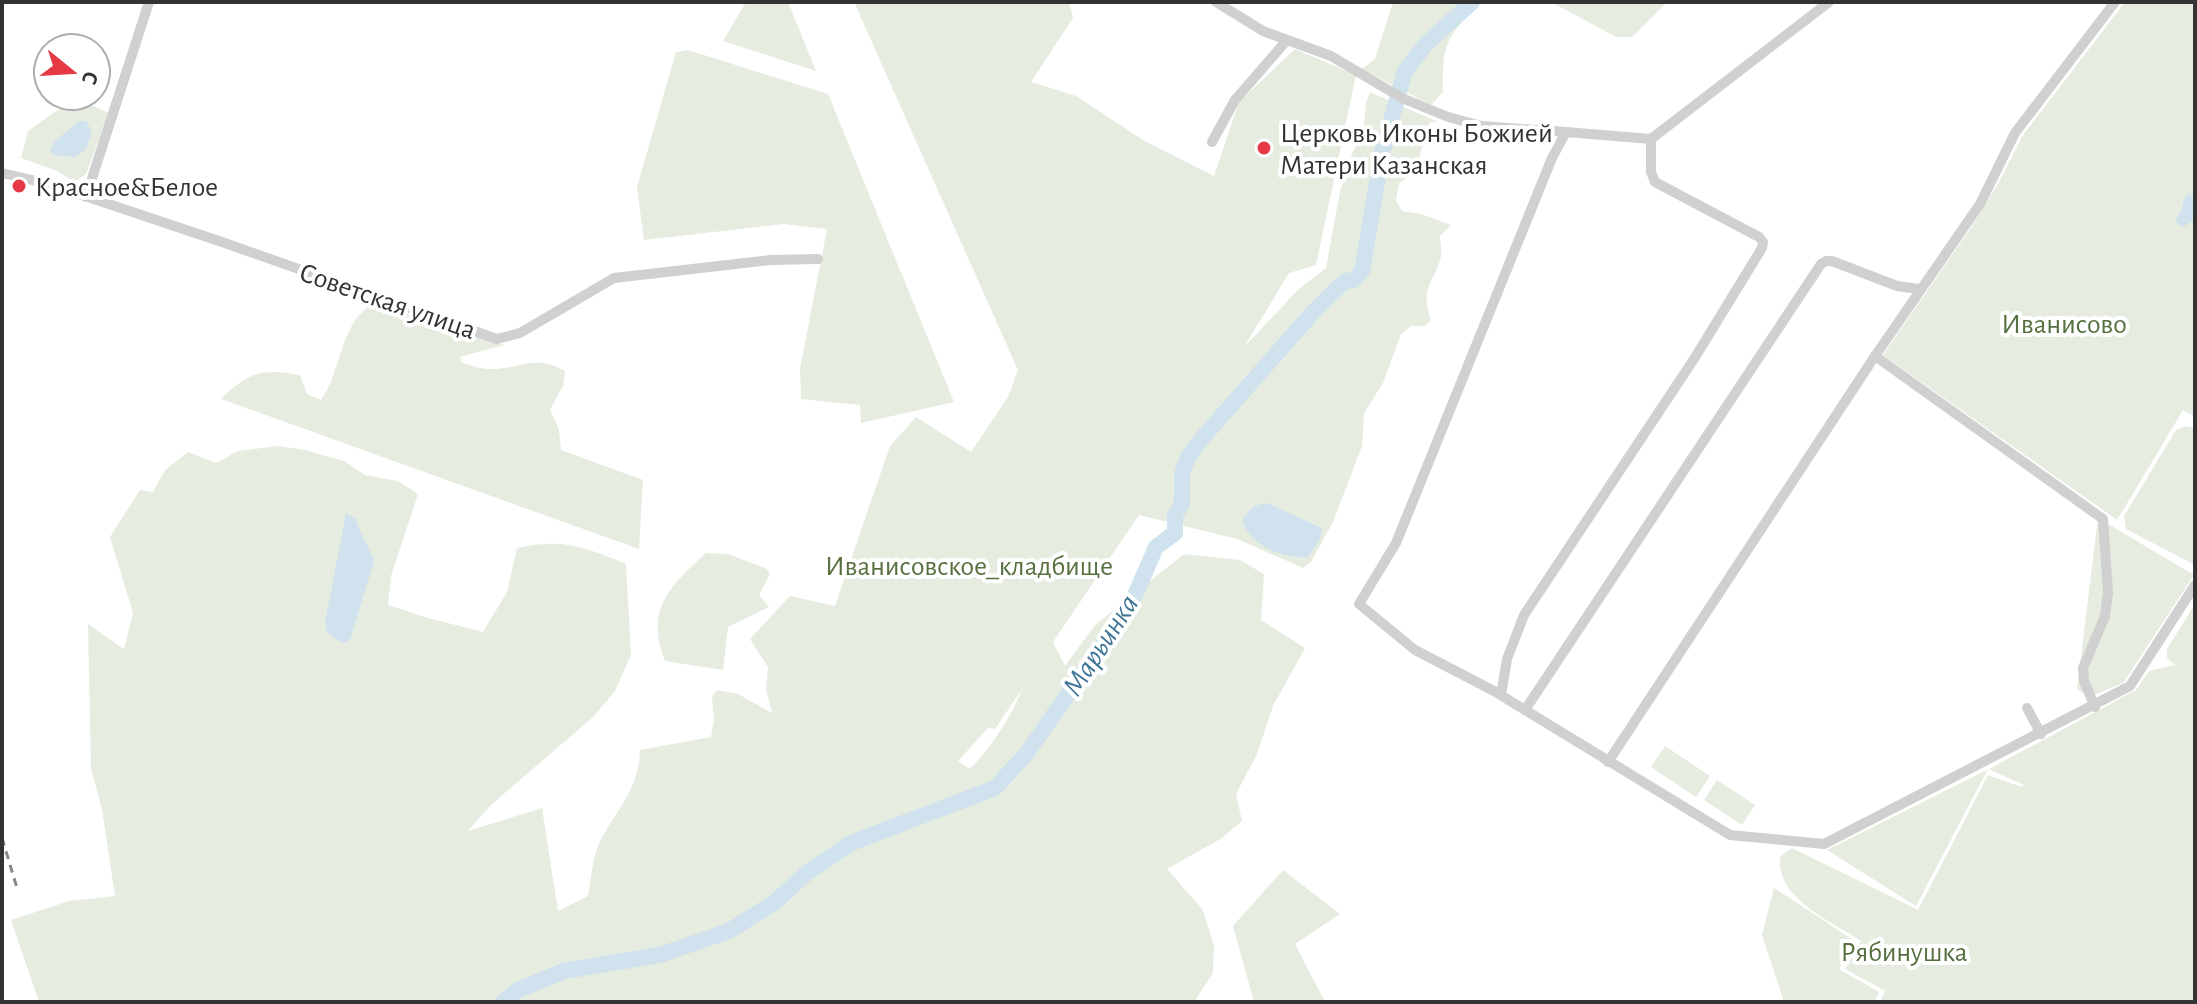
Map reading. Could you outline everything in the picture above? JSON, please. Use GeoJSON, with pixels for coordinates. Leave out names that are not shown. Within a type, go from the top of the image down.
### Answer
{"type":"FeatureCollection","features":[{"type":"Feature","properties":{"kind":"street"},"geometry":{"type":"LineString","coordinates":[[86,197],[149,2]]}},
{"type":"Feature","properties":{"kind":"street"},"geometry":{"type":"LineString","coordinates":[[1216,2],[1263,31],[1331,56],[1398,96],[1448,117],[1482,126],[1651,139],[1829,2]]}},
{"type":"Feature","properties":{"kind":"street"},"geometry":{"type":"LineString","coordinates":[[1608,762],[1919,289],[1980,204],[2015,133],[2115,2]]}},
{"type":"Feature","properties":{"kind":"street"},"geometry":{"type":"LineString","coordinates":[[1212,142],[1235,100],[1287,40]]}},
{"type":"Feature","properties":{"kind":"street"},"geometry":{"type":"LineString","coordinates":[[1566,132],[1552,158],[1396,543],[1359,604],[1415,650],[1501,695],[1730,835],[1824,844],[2095,707],[2130,686],[2195,585]]}},
{"type":"Feature","properties":{"kind":"street"},"geometry":{"type":"LineString","coordinates":[[1501,695],[1507,659],[1524,615],[1643,438],[1762,248],[1763,242],[1759,237],[1655,182],[1651,172],[1651,139]]}},
{"type":"Feature","properties":{"kind":"street","name":"Советская улица"},"geometry":{"type":"LineString","coordinates":[[2,173],[86,197],[497,339],[520,333],[614,278],[770,260],[818,259]]}},
{"type":"Feature","properties":{"kind":"street"},"geometry":{"type":"LineString","coordinates":[[1525,710],[1821,264],[1832,261],[1897,286],[1919,289]]}},
{"type":"Feature","properties":{"kind":"street"},"geometry":{"type":"LineString","coordinates":[[1875,356],[2103,519],[2108,592],[2102,625],[2083,668],[2084,681],[2095,707]]}},
{"type":"Feature","properties":{"kind":"street"},"geometry":{"type":"LineString","coordinates":[[2025,709],[2041,734]]}},
{"type":"Feature","properties":{"kind":"green space"},"geometry":{"type":"Polygon","coordinates":[[[746,2],[788,2],[816,71],[723,41],[746,2]]]}},
{"type":"Feature","properties":{"kind":"green space","name":"Иванисовское_кладбище"},"geometry":{"type":"Polygon","coordinates":[[[854,2],[1069,2],[1073,18],[1031,82],[1076,96],[1143,140],[1214,176],[1239,102],[1295,49],[1356,75],[1316,265],[1289,273],[1244,347],[1299,289],[1326,268],[1340,191],[1353,151],[1363,135],[1370,92],[1438,122],[1430,122],[1414,174],[1399,183],[1396,201],[1402,211],[1451,225],[1440,236],[1441,256],[1427,293],[1431,320],[1425,326],[1411,326],[1401,334],[1383,383],[1364,413],[1362,446],[1333,522],[1311,562],[1303,568],[1237,539],[1139,515],[1053,642],[1065,666],[1095,625],[1184,554],[1240,560],[1264,574],[1261,620],[1305,648],[1273,706],[1257,754],[1236,794],[1242,821],[1222,838],[1167,869],[1203,910],[1214,946],[1213,973],[1194,1002],[39,1002],[11,920],[69,901],[115,896],[102,809],[91,769],[88,624],[124,649],[133,613],[110,537],[140,490],[153,492],[165,470],[188,452],[216,463],[238,451],[278,446],[305,450],[344,461],[365,475],[398,481],[418,494],[391,576],[388,605],[428,618],[483,632],[507,592],[517,548],[561,544],[626,564],[631,655],[615,691],[593,717],[491,805],[468,831],[542,808],[558,911],[588,896],[598,846],[631,789],[640,750],[711,737],[714,721],[712,696],[717,690],[738,694],[772,713],[766,690],[768,667],[750,639],[790,596],[835,606],[890,446],[916,417],[971,452],[1008,397],[1018,370],[854,2]],[[1022,689],[995,729],[988,728],[958,761],[970,769],[1000,732],[1022,689]]]}},
{"type":"Feature","properties":{"kind":"green space"},"geometry":{"type":"Polygon","coordinates":[[[1393,2],[1480,2],[1449,41],[1444,61],[1443,92],[1431,105],[1362,69],[1375,59],[1393,2]]]}},
{"type":"Feature","properties":{"kind":"green space"},"geometry":{"type":"Polygon","coordinates":[[[1551,2],[1667,2],[1632,37],[1616,37],[1551,2]]]}},
{"type":"Feature","properties":{"kind":"green space","name":"Иванисово"},"geometry":{"type":"Polygon","coordinates":[[[2125,2],[2195,2],[2195,417],[2183,410],[2117,520],[1883,355],[1970,229],[2023,135],[2125,2]]]}},
{"type":"Feature","properties":{"kind":"green space"},"geometry":{"type":"Polygon","coordinates":[[[688,50],[828,94],[954,402],[861,423],[860,405],[801,399],[800,369],[827,229],[783,224],[644,240],[637,187],[676,52],[688,50]]]}},
{"type":"Feature","properties":{"kind":"green space"},"geometry":{"type":"Polygon","coordinates":[[[55,112],[109,113],[86,174],[75,182],[57,171],[21,158],[28,131],[55,112]]]}},
{"type":"Feature","properties":{"kind":"green space"},"geometry":{"type":"Polygon","coordinates":[[[372,303],[504,345],[460,357],[462,363],[499,369],[544,363],[565,371],[563,386],[550,410],[559,430],[561,450],[643,480],[639,549],[221,399],[248,378],[276,372],[300,375],[307,394],[321,400],[349,332],[372,303]]]}},
{"type":"Feature","properties":{"kind":"green space"},"geometry":{"type":"Polygon","coordinates":[[[2186,426],[2195,428],[2193,564],[2126,529],[2124,516],[2176,430],[2186,426]]]}},
{"type":"Feature","properties":{"kind":"green space"},"geometry":{"type":"Polygon","coordinates":[[[2098,518],[2194,575],[2123,683],[2089,697],[2077,689],[2098,518]]]}},
{"type":"Feature","properties":{"kind":"green space"},"geometry":{"type":"Polygon","coordinates":[[[706,553],[728,554],[767,569],[770,574],[759,595],[769,607],[728,627],[723,670],[665,661],[660,643],[659,613],[664,600],[671,588],[706,553]]]}},
{"type":"Feature","properties":{"kind":"green space","name":"Рябинушка"},"geometry":{"type":"Polygon","coordinates":[[[2195,604],[2195,1002],[1880,1002],[1885,991],[1845,969],[1861,941],[1821,917],[1796,897],[1781,872],[1780,857],[1792,848],[1918,910],[1988,775],[2022,787],[2024,785],[1989,769],[2136,690],[2149,671],[2175,665],[2167,658],[2167,649],[2195,604]]]}},
{"type":"Feature","properties":{"kind":"green space"},"geometry":{"type":"Polygon","coordinates":[[[1665,746],[1710,776],[1696,797],[1651,767],[1665,746]]]}},
{"type":"Feature","properties":{"kind":"green space"},"geometry":{"type":"Polygon","coordinates":[[[1988,770],[1916,906],[1827,850],[1988,770]]]}},
{"type":"Feature","properties":{"kind":"green space"},"geometry":{"type":"Polygon","coordinates":[[[1717,780],[1755,805],[1742,825],[1704,800],[1717,780]]]}},
{"type":"Feature","properties":{"kind":"green space"},"geometry":{"type":"Polygon","coordinates":[[[1283,870],[1340,914],[1295,944],[1325,1002],[1254,1002],[1233,926],[1283,870]]]}},
{"type":"Feature","properties":{"kind":"green space"},"geometry":{"type":"Polygon","coordinates":[[[1774,888],[1855,941],[1839,969],[1879,992],[1874,1002],[1784,1002],[1762,935],[1774,888]]]}},
{"type":"Feature","properties":{"kind":"water"},"geometry":{"type":"Polygon","coordinates":[[[79,121],[86,121],[92,132],[86,149],[75,157],[54,155],[50,151],[53,143],[79,121]]]}},
{"type":"Feature","properties":{"kind":"water"},"geometry":{"type":"Polygon","coordinates":[[[2187,194],[2195,197],[2195,220],[2179,226],[2175,219],[2187,194]]]}},
{"type":"Feature","properties":{"kind":"water"},"geometry":{"type":"Polygon","coordinates":[[[1267,503],[1322,528],[1320,540],[1308,557],[1278,553],[1251,536],[1243,519],[1253,508],[1267,503]]]}},
{"type":"Feature","properties":{"kind":"water"},"geometry":{"type":"Polygon","coordinates":[[[346,513],[356,519],[374,561],[350,640],[342,643],[327,632],[325,623],[346,513]]]}},
{"type":"Feature","properties":{"kind":"waterway","name":"Марьинка"},"geometry":{"type":"LineString","coordinates":[[503,1002],[518,990],[564,971],[660,955],[729,931],[775,902],[808,872],[851,843],[995,788],[1027,753],[1132,602],[1156,547],[1175,533],[1175,515],[1182,504],[1182,474],[1188,457],[1315,310],[1345,281],[1354,280],[1362,271],[1382,153],[1405,71],[1425,45],[1472,2]]}},
{"type":"Feature","properties":{"kind":"railway"},"geometry":{"type":"LineString","coordinates":[[2,838],[17,888]]}},
{"type":"Feature","properties":{"kind":"place","name":"Церковь Иконы Божией Матери Казанская"},"geometry":{"type":"Point","coordinates":[1264,148]}},
{"type":"Feature","properties":{"kind":"place","name":"Красное&Белое"},"geometry":{"type":"Point","coordinates":[19,186]}}]}
